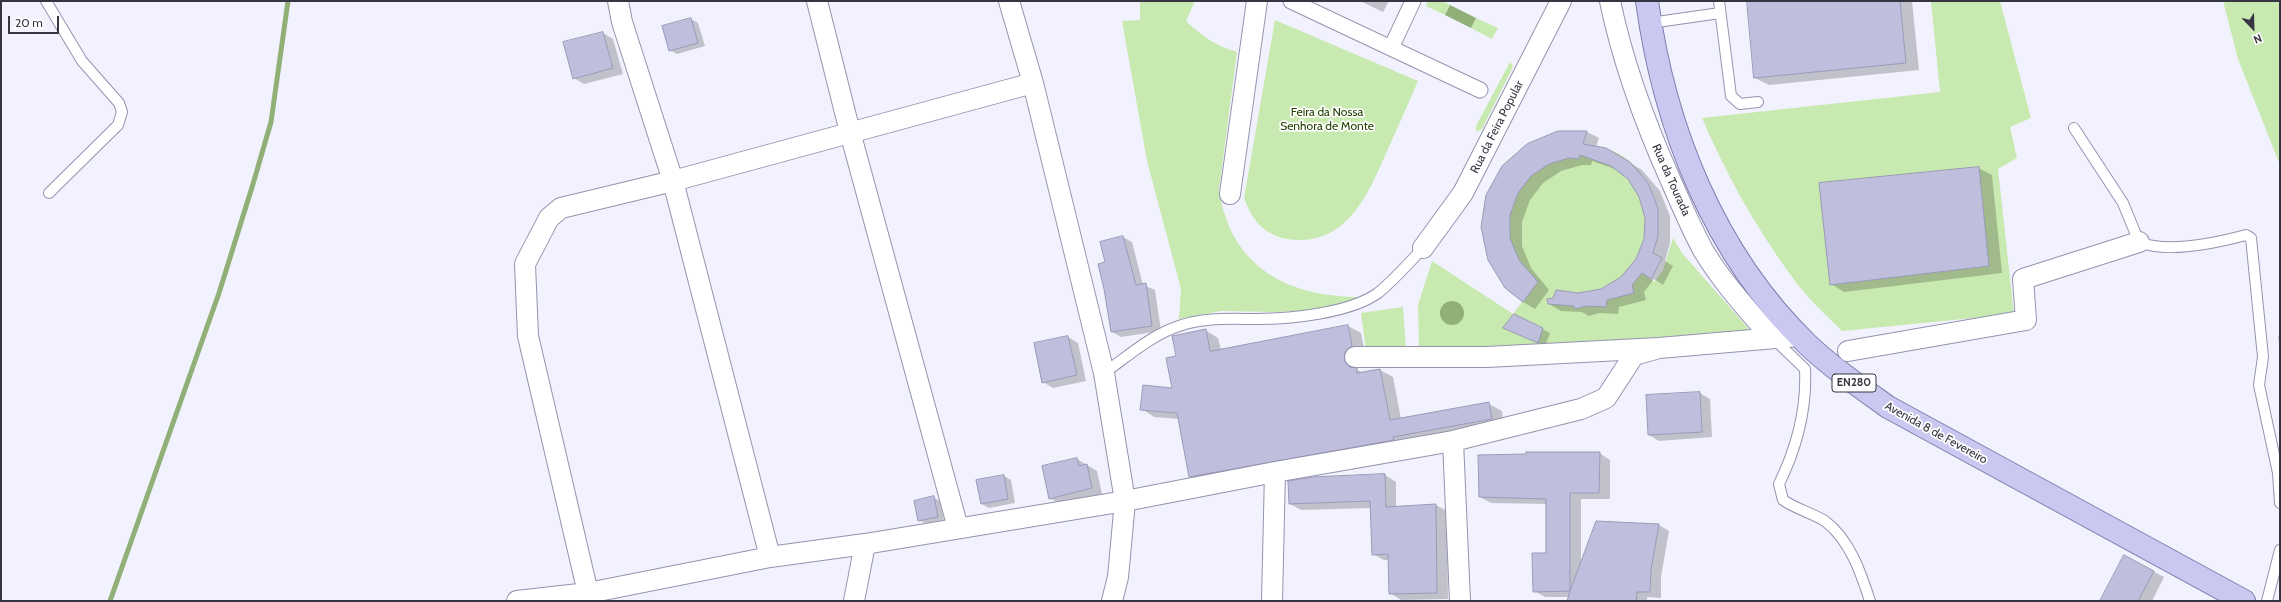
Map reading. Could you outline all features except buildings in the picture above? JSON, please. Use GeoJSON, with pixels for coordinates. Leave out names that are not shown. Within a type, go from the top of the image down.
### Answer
{"type":"FeatureCollection","features":[{"type":"Feature","properties":{"kind":"main road","name":"Avenida 8 de Fevereiro"},"geometry":{"type":"LineString","coordinates":[[1647,1],[1650,23],[1667,105],[1694,177],[1738,259],[1755,285],[1799,336],[1842,375],[1888,407],[2244,601]]}},
{"type":"Feature","properties":{"kind":"street"},"geometry":{"type":"LineString","coordinates":[[618,1],[622,22],[673,182],[770,557]]}},
{"type":"Feature","properties":{"kind":"street"},"geometry":{"type":"LineString","coordinates":[[817,1],[850,132],[958,528]]}},
{"type":"Feature","properties":{"kind":"street"},"geometry":{"type":"LineString","coordinates":[[1009,1],[1033,83],[1104,374],[1125,501],[1118,577],[1112,601]]}},
{"type":"Feature","properties":{"kind":"street"},"geometry":{"type":"LineString","coordinates":[[1230,194],[1257,1]]}},
{"type":"Feature","properties":{"kind":"street"},"geometry":{"type":"LineString","coordinates":[[1291,1],[1480,90]]}},
{"type":"Feature","properties":{"kind":"street"},"geometry":{"type":"LineString","coordinates":[[1391,48],[1413,1]]}},
{"type":"Feature","properties":{"kind":"street","name":"Rua da Feira Popular"},"geometry":{"type":"LineString","coordinates":[[1423,248],[1463,193],[1561,1]]}},
{"type":"Feature","properties":{"kind":"street","name":"Rua da Tourada"},"geometry":{"type":"LineString","coordinates":[[1610,1],[1620,46],[1638,104],[1681,205],[1703,250],[1730,288],[1772,338]]}},
{"type":"Feature","properties":{"kind":"street"},"geometry":{"type":"LineString","coordinates":[[586,597],[528,336],[525,264],[548,218],[561,208],[673,182],[850,132],[1033,83]]}},
{"type":"Feature","properties":{"kind":"street"},"geometry":{"type":"LineString","coordinates":[[1848,352],[2026,320],[2023,279],[2139,242]]}},
{"type":"Feature","properties":{"kind":"street"},"geometry":{"type":"LineString","coordinates":[[1355,358],[1487,357],[1659,348],[1799,336]]}},
{"type":"Feature","properties":{"kind":"street"},"geometry":{"type":"LineString","coordinates":[[517,601],[586,597],[770,557],[865,544],[1125,501],[1275,472],[1453,441],[1581,409],[1606,398],[1634,355],[1659,348]]}},
{"type":"Feature","properties":{"kind":"street"},"geometry":{"type":"LineString","coordinates":[[1453,441],[1460,601]]}},
{"type":"Feature","properties":{"kind":"street"},"geometry":{"type":"LineString","coordinates":[[1272,601],[1275,472]]}},
{"type":"Feature","properties":{"kind":"street"},"geometry":{"type":"LineString","coordinates":[[854,601],[865,544]]}},
{"type":"Feature","properties":{"kind":"lane"},"geometry":{"type":"LineString","coordinates":[[46,1],[82,60],[119,103],[122,112],[118,125],[49,193]]}},
{"type":"Feature","properties":{"kind":"lane"},"geometry":{"type":"LineString","coordinates":[[1719,1],[1731,96],[1740,104],[1758,102]]}},
{"type":"Feature","properties":{"kind":"lane"},"geometry":{"type":"LineString","coordinates":[[1650,23],[1720,13]]}},
{"type":"Feature","properties":{"kind":"lane"},"geometry":{"type":"LineString","coordinates":[[2074,128],[2123,203],[2139,242],[2152,248],[2196,245],[2246,235],[2251,238],[2263,357],[2259,385],[2278,473],[2280,503]]}},
{"type":"Feature","properties":{"kind":"lane"},"geometry":{"type":"LineString","coordinates":[[1104,374],[1148,341],[1178,326],[1225,318],[1258,319],[1310,316],[1362,302],[1378,292],[1423,248]]}},
{"type":"Feature","properties":{"kind":"lane"},"geometry":{"type":"LineString","coordinates":[[1772,338],[1805,369],[1806,383],[1801,429],[1788,466],[1779,484],[1783,500],[1795,508],[1825,522],[1842,541],[1858,563],[1870,601]]}},
{"type":"Feature","properties":{"kind":"lane"},"geometry":{"type":"LineString","coordinates":[[2267,601],[2280,550]]}},
{"type":"Feature","properties":{"kind":"green space"},"geometry":{"type":"Polygon","coordinates":[[[1140,1],[1195,1],[1186,21],[1210,40],[1222,47],[1237,52],[1219,190],[1226,217],[1236,240],[1251,259],[1268,274],[1289,284],[1312,292],[1337,296],[1364,297],[1318,310],[1273,312],[1221,311],[1179,319],[1181,289],[1147,161],[1122,21],[1140,20],[1140,1]]]}},
{"type":"Feature","properties":{"kind":"green space"},"geometry":{"type":"Polygon","coordinates":[[[1428,1],[1442,1],[1450,5],[1445,15],[1426,6],[1428,1]]]}},
{"type":"Feature","properties":{"kind":"green space"},"geometry":{"type":"Polygon","coordinates":[[[1931,1],[2000,1],[2031,118],[2010,127],[2017,158],[1998,169],[2014,314],[1842,331],[1803,291],[1766,239],[1742,200],[1721,160],[1702,118],[1940,92],[1931,1]]]}},
{"type":"Feature","properties":{"kind":"green space"},"geometry":{"type":"Polygon","coordinates":[[[2223,1],[2280,1],[2280,165],[2238,59],[2223,1]]]}},
{"type":"Feature","properties":{"kind":"green space"},"geometry":{"type":"Polygon","coordinates":[[[1476,18],[1498,28],[1492,39],[1471,28],[1476,18]]]}},
{"type":"Feature","properties":{"kind":"green space","name":"Feira da Nossa Senhora de Monte"},"geometry":{"type":"Polygon","coordinates":[[[1275,20],[1418,81],[1380,168],[1363,201],[1340,227],[1325,235],[1307,240],[1287,239],[1271,234],[1265,230],[1251,213],[1244,198],[1275,20]]]}},
{"type":"Feature","properties":{"kind":"green space"},"geometry":{"type":"Polygon","coordinates":[[[1510,62],[1513,66],[1512,69],[1482,129],[1476,132],[1476,126],[1510,62]]]}},
{"type":"Feature","properties":{"kind":"green space"},"geometry":{"type":"Polygon","coordinates":[[[1558,131],[1587,131],[1583,144],[1605,148],[1620,155],[1633,164],[1643,176],[1655,205],[1657,221],[1653,253],[1662,258],[1651,279],[1654,282],[1663,270],[1673,238],[1682,253],[1748,328],[1748,331],[1745,334],[1486,348],[1419,347],[1418,305],[1432,261],[1513,314],[1522,302],[1505,288],[1488,260],[1481,227],[1486,195],[1502,166],[1527,144],[1558,131]]]}},
{"type":"Feature","properties":{"kind":"green space"},"geometry":{"type":"Polygon","coordinates":[[[1403,307],[1406,348],[1366,351],[1361,313],[1403,307]]]}},
{"type":"Feature","properties":{"kind":"shaded area"},"geometry":{"type":"Polygon","coordinates":[[[1450,5],[1476,18],[1471,28],[1445,15],[1450,5]]]}},
{"type":"Feature","properties":{"kind":"shaded area"},"geometry":{"type":"Polygon","coordinates":[[[1452,301],[1457,302],[1463,308],[1463,318],[1457,324],[1452,325],[1447,324],[1441,318],[1440,313],[1441,308],[1447,302],[1452,301]]]}},
{"type":"Feature","properties":{"kind":"waterway"},"geometry":{"type":"LineString","coordinates":[[110,601],[219,293],[253,184],[271,122],[288,1]]}}]}
